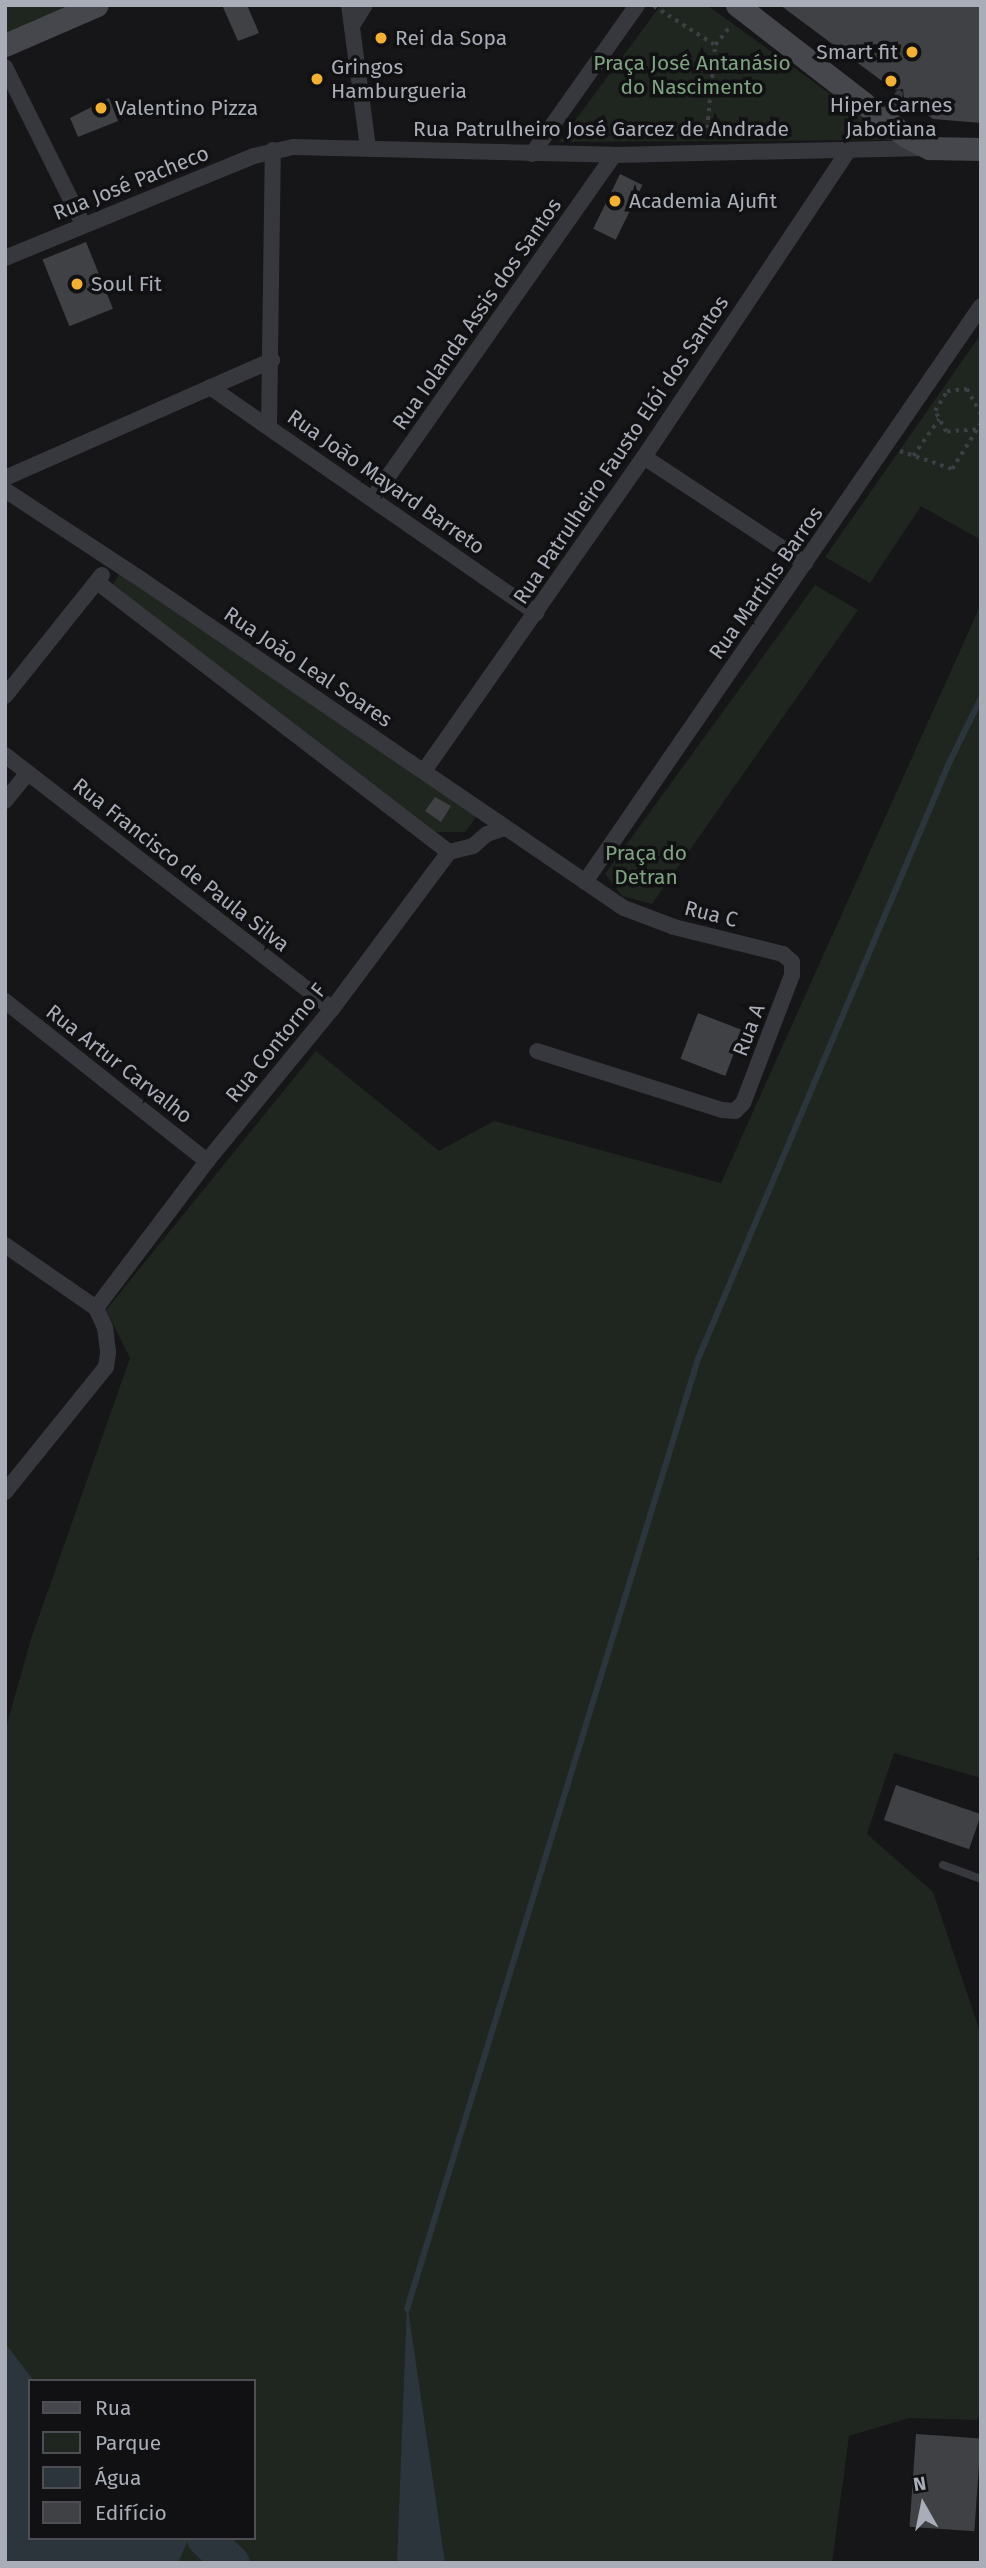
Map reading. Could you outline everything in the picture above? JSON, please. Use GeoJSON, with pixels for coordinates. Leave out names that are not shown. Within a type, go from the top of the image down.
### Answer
{"type":"FeatureCollection","features":[{"type":"Feature","properties":{"kind":"street"},"geometry":{"type":"LineString","coordinates":[[5,45],[97,5]]}},
{"type":"Feature","properties":{"kind":"street"},"geometry":{"type":"LineString","coordinates":[[349,5],[368,147]]}},
{"type":"Feature","properties":{"kind":"street"},"geometry":{"type":"LineString","coordinates":[[353,24],[365,5]]}},
{"type":"Feature","properties":{"kind":"street"},"geometry":{"type":"LineString","coordinates":[[532,154],[637,5]]}},
{"type":"Feature","properties":{"kind":"street"},"geometry":{"type":"LineString","coordinates":[[740,8],[883,118],[929,148],[981,149]]}},
{"type":"Feature","properties":{"kind":"street"},"geometry":{"type":"LineString","coordinates":[[5,67],[83,224]]}},
{"type":"Feature","properties":{"kind":"street","name":"Rua Patrulheiro José Garcez de Andrade"},"geometry":{"type":"LineString","coordinates":[[273,150],[293,147],[368,147],[614,155],[929,148]]}},
{"type":"Feature","properties":{"kind":"street"},"geometry":{"type":"LineString","coordinates":[[269,426],[273,150]]}},
{"type":"Feature","properties":{"kind":"street","name":"Rua José Pacheco"},"geometry":{"type":"LineString","coordinates":[[5,258],[83,224],[273,150]]}},
{"type":"Feature","properties":{"kind":"street","name":"Rua Patrulheiro Fausto Elói dos Santos"},"geometry":{"type":"LineString","coordinates":[[424,771],[644,457],[848,151]]}},
{"type":"Feature","properties":{"kind":"street","name":"Rua Iolanda Assis dos Santos"},"geometry":{"type":"LineString","coordinates":[[373,498],[614,155]]}},
{"type":"Feature","properties":{"kind":"street","name":"Rua Martins Barros"},"geometry":{"type":"LineString","coordinates":[[585,882],[981,306]]}},
{"type":"Feature","properties":{"kind":"street"},"geometry":{"type":"LineString","coordinates":[[5,478],[272,360]]}},
{"type":"Feature","properties":{"kind":"street","name":"Rua João Mayard Barreto"},"geometry":{"type":"LineString","coordinates":[[211,387],[536,613]]}},
{"type":"Feature","properties":{"kind":"street"},"geometry":{"type":"LineString","coordinates":[[644,457],[806,563]]}},
{"type":"Feature","properties":{"kind":"street","name":"Rua João Leal Soares"},"geometry":{"type":"LineString","coordinates":[[5,490],[585,882]]}},
{"type":"Feature","properties":{"kind":"street"},"geometry":{"type":"LineString","coordinates":[[5,696],[111,562]]}},
{"type":"Feature","properties":{"kind":"street"},"geometry":{"type":"LineString","coordinates":[[97,582],[449,852],[473,846],[486,834],[505,828]]}},
{"type":"Feature","properties":{"kind":"street","name":"Rua Francisco de Paula Silva"},"geometry":{"type":"LineString","coordinates":[[5,755],[332,1009]]}},
{"type":"Feature","properties":{"kind":"street"},"geometry":{"type":"LineString","coordinates":[[5,801],[28,773]]}},
{"type":"Feature","properties":{"kind":"street","name":"Rua Contorno F"},"geometry":{"type":"LineString","coordinates":[[96,1308],[207,1161],[332,1009],[449,852]]}},
{"type":"Feature","properties":{"kind":"street","name":"Rua C"},"geometry":{"type":"LineString","coordinates":[[585,882],[624,908],[647,918],[783,954],[792,962]]}},
{"type":"Feature","properties":{"kind":"street","name":"Rua A"},"geometry":{"type":"LineString","coordinates":[[537,1051],[722,1110],[735,1111],[743,1103],[792,975],[792,962]]}},
{"type":"Feature","properties":{"kind":"street","name":"Rua Artur Carvalho"},"geometry":{"type":"LineString","coordinates":[[5,1001],[207,1161]]}},
{"type":"Feature","properties":{"kind":"street"},"geometry":{"type":"LineString","coordinates":[[5,1245],[96,1308],[108,1341],[106,1367],[5,1492]]}},
{"type":"Feature","properties":{"kind":"lane"},"geometry":{"type":"LineString","coordinates":[[883,118],[899,94]]}},
{"type":"Feature","properties":{"kind":"lane"},"geometry":{"type":"LineString","coordinates":[[943,1865],[981,1879]]}},
{"type":"Feature","properties":{"kind":"path"},"geometry":{"type":"LineString","coordinates":[[653,5],[715,45]]}},
{"type":"Feature","properties":{"kind":"path"},"geometry":{"type":"LineString","coordinates":[[704,153],[715,45],[740,8]]}},
{"type":"Feature","properties":{"kind":"path"},"geometry":{"type":"LineString","coordinates":[[976,430],[946,432],[935,411],[947,391],[967,389],[981,414]]}},
{"type":"Feature","properties":{"kind":"path"},"geometry":{"type":"LineString","coordinates":[[913,456],[939,419]]}},
{"type":"Feature","properties":{"kind":"path"},"geometry":{"type":"LineString","coordinates":[[885,446],[953,469],[981,423]]}},
{"type":"Feature","properties":{"kind":"green space"},"geometry":{"type":"Polygon","coordinates":[[[76,5],[5,36],[5,6],[76,5]]]}},
{"type":"Feature","properties":{"kind":"green space","name":"Praça José Antanásio do Nascimento"},"geometry":{"type":"Polygon","coordinates":[[[661,5],[707,5],[894,140],[559,142],[661,5]]]}},
{"type":"Feature","properties":{"kind":"green space"},"geometry":{"type":"Polygon","coordinates":[[[981,334],[981,540],[921,506],[870,583],[825,557],[981,334]]]}},
{"type":"Feature","properties":{"kind":"green space"},"geometry":{"type":"Polygon","coordinates":[[[120,572],[477,816],[465,832],[436,832],[113,585],[120,572]]]}},
{"type":"Feature","properties":{"kind":"green space","name":"Praça do Detran"},"geometry":{"type":"Polygon","coordinates":[[[815,585],[858,610],[652,904],[622,896],[605,874],[815,585]]]}},
{"type":"Feature","properties":{"kind":"green space"},"geometry":{"type":"Polygon","coordinates":[[[981,604],[981,1555],[977,1559],[981,1564],[981,1778],[894,1753],[867,1834],[933,1892],[981,2035],[981,2411],[977,2420],[909,2418],[849,2436],[832,2563],[5,2563],[5,1731],[31,1639],[130,1358],[106,1310],[316,1051],[439,1151],[494,1121],[721,1183],[981,604]]]}},
{"type":"Feature","properties":{"kind":"water"},"geometry":{"type":"Polygon","coordinates":[[[407,2302],[445,2563],[397,2563],[407,2302]]]}},
{"type":"Feature","properties":{"kind":"water"},"geometry":{"type":"Polygon","coordinates":[[[5,2343],[32,2379],[28,2379],[28,2540],[188,2540],[178,2563],[5,2563],[5,2343]]]}},
{"type":"Feature","properties":{"kind":"building"},"geometry":{"type":"Polygon","coordinates":[[[222,5],[247,5],[259,33],[238,41],[222,5]]]}},
{"type":"Feature","properties":{"kind":"building","name":"Smart fit"},"geometry":{"type":"Polygon","coordinates":[[[780,5],[981,5],[981,123],[933,119],[904,98],[903,89],[894,90],[780,5]]]}},
{"type":"Feature","properties":{"kind":"building","name":"Valentino Pizza"},"geometry":{"type":"Polygon","coordinates":[[[109,98],[118,121],[78,137],[70,118],[109,98]]]}},
{"type":"Feature","properties":{"kind":"building","name":"Academia Ajufit"},"geometry":{"type":"Polygon","coordinates":[[[620,174],[642,185],[616,240],[593,229],[620,174]]]}},
{"type":"Feature","properties":{"kind":"building","name":"Soul Fit"},"geometry":{"type":"Polygon","coordinates":[[[86,242],[113,309],[69,326],[42,260],[86,242]]]}},
{"type":"Feature","properties":{"kind":"building"},"geometry":{"type":"Polygon","coordinates":[[[435,797],[451,806],[441,822],[425,811],[435,797]]]}},
{"type":"Feature","properties":{"kind":"building"},"geometry":{"type":"Polygon","coordinates":[[[698,1013],[743,1030],[725,1076],[680,1059],[698,1013]]]}},
{"type":"Feature","properties":{"kind":"building"},"geometry":{"type":"Polygon","coordinates":[[[896,1785],[981,1814],[969,1849],[884,1820],[896,1785]]]}},
{"type":"Feature","properties":{"kind":"building"},"geometry":{"type":"Polygon","coordinates":[[[916,2434],[981,2439],[974,2531],[910,2527],[916,2434]]]}},
{"type":"Feature","properties":{"kind":"waterway"},"geometry":{"type":"LineString","coordinates":[[407,2309],[698,1359],[949,763],[981,698]]}},
{"type":"Feature","properties":{"kind":"waterway"},"geometry":{"type":"LineString","coordinates":[[207,2540],[231,2563]]}},
{"type":"Feature","properties":{"kind":"place","name":"Rei da Sopa"},"geometry":{"type":"Point","coordinates":[381,38]}},
{"type":"Feature","properties":{"kind":"place","name":"Smart fit"},"geometry":{"type":"Point","coordinates":[912,52]}},
{"type":"Feature","properties":{"kind":"place","name":"Gringos Hamburgueria"},"geometry":{"type":"Point","coordinates":[317,79]}},
{"type":"Feature","properties":{"kind":"place","name":"Hiper Carnes Jabotiana"},"geometry":{"type":"Point","coordinates":[891,81]}},
{"type":"Feature","properties":{"kind":"place","name":"Valentino Pizza"},"geometry":{"type":"Point","coordinates":[101,108]}},
{"type":"Feature","properties":{"kind":"place","name":"Academia Ajufit"},"geometry":{"type":"Point","coordinates":[615,201]}},
{"type":"Feature","properties":{"kind":"place","name":"Soul Fit"},"geometry":{"type":"Point","coordinates":[77,284]}}]}
